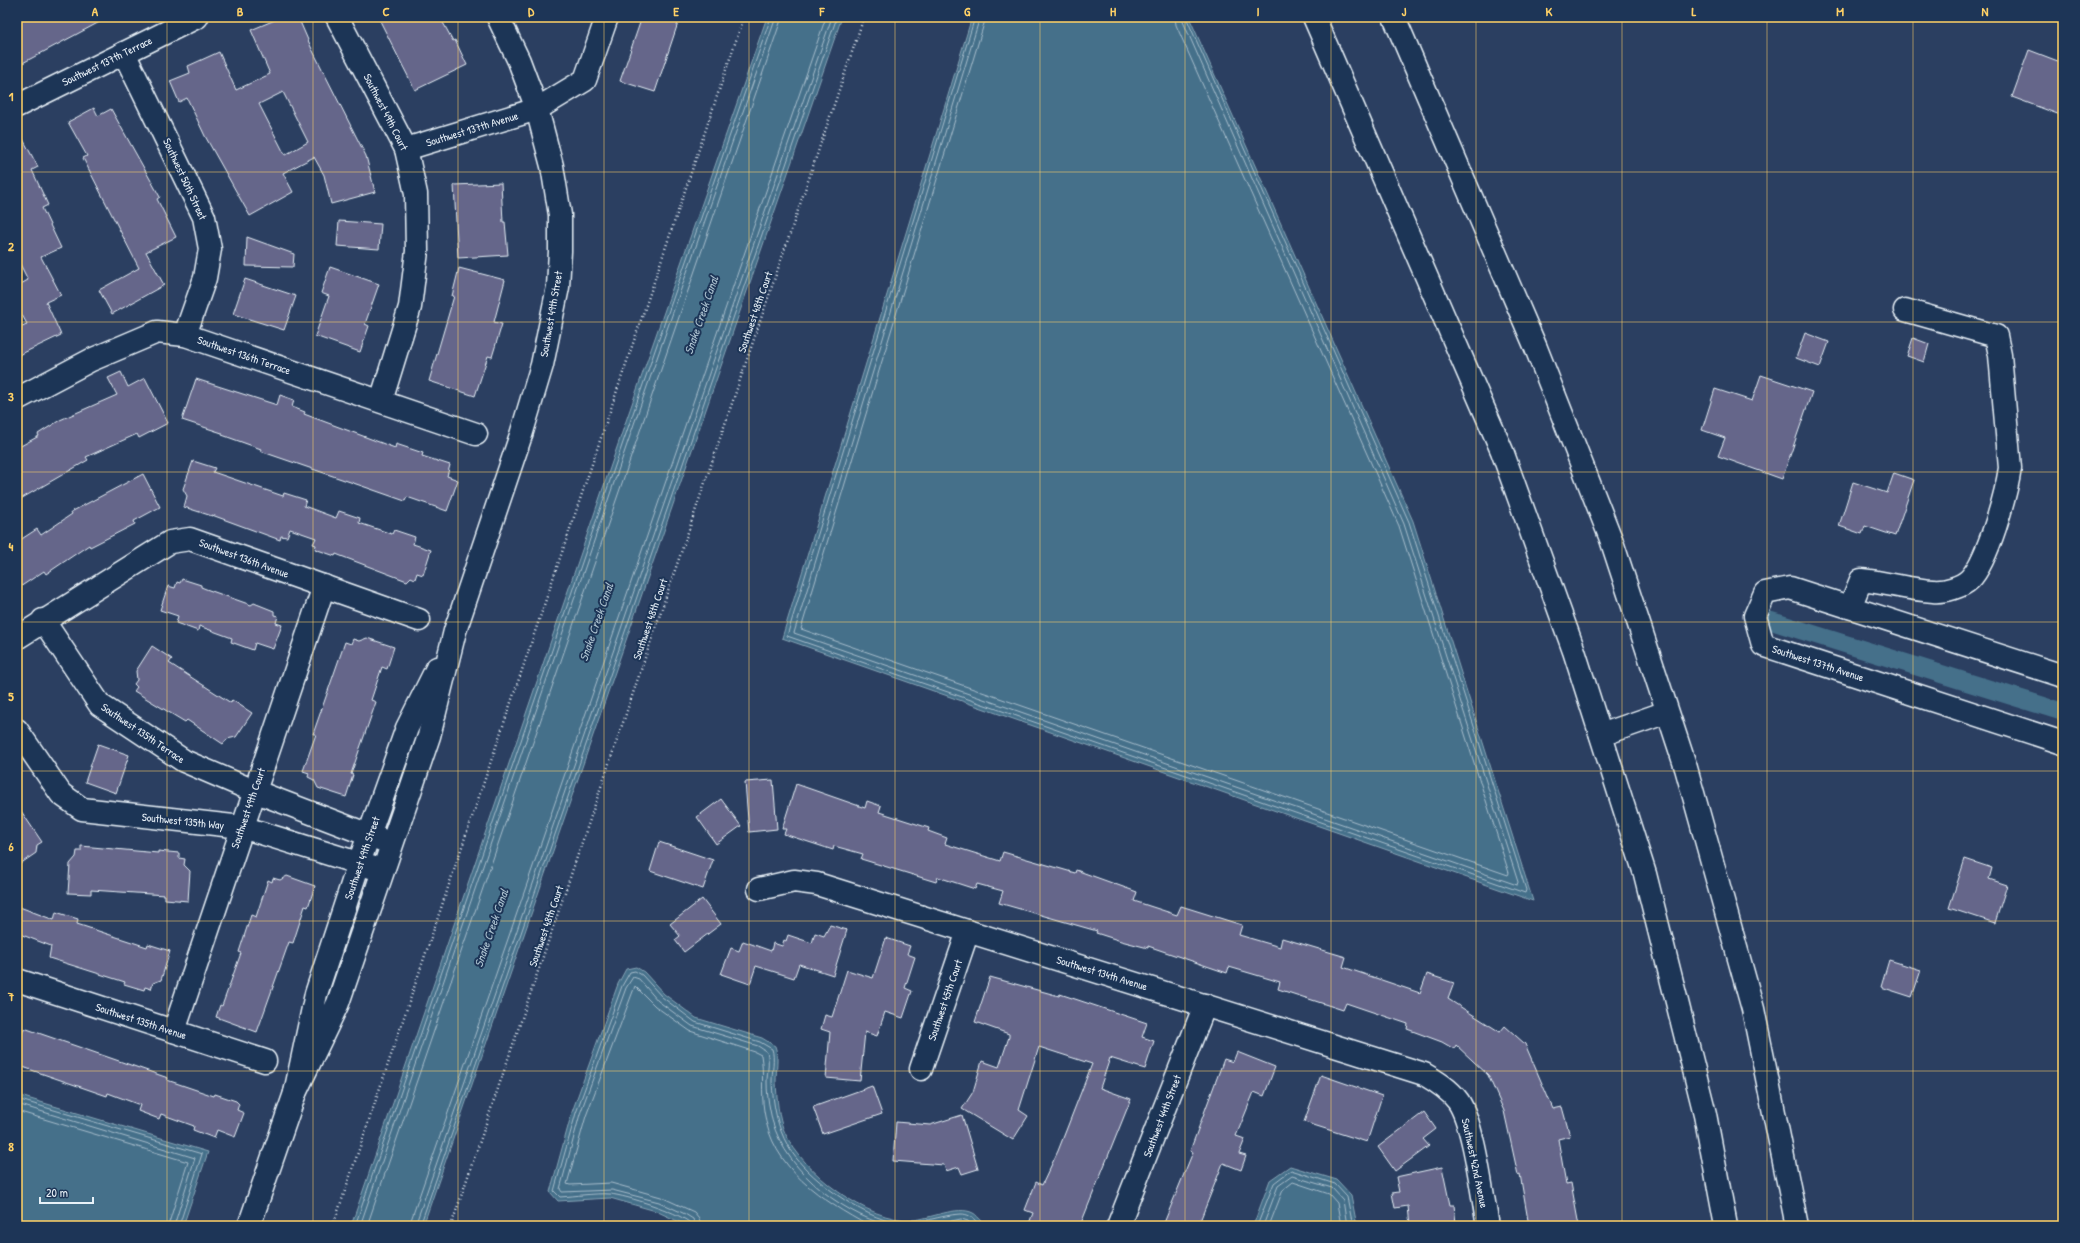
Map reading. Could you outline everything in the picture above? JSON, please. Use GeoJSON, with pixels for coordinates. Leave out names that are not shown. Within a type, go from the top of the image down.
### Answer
{"type":"FeatureCollection","features":[{"type":"Feature","properties":{"kind":"main road","name":"Southwest 137th Terrace"},"geometry":{"type":"LineString","coordinates":[[17,106],[197,17]]}},
{"type":"Feature","properties":{"kind":"main road","name":"Southwest 49th Court"},"geometry":{"type":"LineString","coordinates":[[337,17],[406,148],[416,194],[417,251],[410,307],[381,401]]}},
{"type":"Feature","properties":{"kind":"main road","name":"Southwest 49th Street"},"geometry":{"type":"LineString","coordinates":[[249,1226],[295,1093],[338,1003],[429,736],[455,631],[523,428],[542,364],[558,287],[560,215],[552,166],[537,109],[519,61],[498,17]]}},
{"type":"Feature","properties":{"kind":"main road"},"geometry":{"type":"LineString","coordinates":[[537,109],[585,80],[607,17]]}},
{"type":"Feature","properties":{"kind":"main road"},"geometry":{"type":"LineString","coordinates":[[1314,17],[1502,451],[1574,651],[1647,881],[1705,1114],[1726,1226]]}},
{"type":"Feature","properties":{"kind":"main road"},"geometry":{"type":"LineString","coordinates":[[1394,17],[1536,348],[1610,539],[1686,768],[1753,1009],[1797,1226]]}},
{"type":"Feature","properties":{"kind":"main road","name":"Southwest 50th Street"},"geometry":{"type":"LineString","coordinates":[[124,53],[204,216],[210,249],[205,278],[185,335]]}},
{"type":"Feature","properties":{"kind":"main road","name":"Southwest 137th Avenue"},"geometry":{"type":"LineString","coordinates":[[406,148],[537,109]]}},
{"type":"Feature","properties":{"kind":"main road"},"geometry":{"type":"LineString","coordinates":[[1850,607],[1854,594],[1861,580],[1934,591],[1947,590],[1969,580],[1981,562],[2008,483],[2010,468],[2000,354],[1996,336],[1905,310]]}},
{"type":"Feature","properties":{"kind":"main road","name":"Southwest 136th Terrace"},"geometry":{"type":"LineString","coordinates":[[17,399],[91,360],[158,332],[185,335],[476,434]]}},
{"type":"Feature","properties":{"kind":"main road","name":"Southwest 136th Avenue"},"geometry":{"type":"LineString","coordinates":[[17,638],[42,620],[170,542],[190,539],[419,620]]}},
{"type":"Feature","properties":{"kind":"main road","name":"Southwest 49th Court"},"geometry":{"type":"LineString","coordinates":[[174,1031],[324,586]]}},
{"type":"Feature","properties":{"kind":"main road","name":"Southwest 137th Avenue"},"geometry":{"type":"LineString","coordinates":[[2063,676],[1790,588],[1765,593],[1755,616],[1763,645],[2063,743]]}},
{"type":"Feature","properties":{"kind":"main road","name":"Southwest 135th Terrace"},"geometry":{"type":"LineString","coordinates":[[42,620],[100,705],[184,761],[254,792],[392,843]]}},
{"type":"Feature","properties":{"kind":"main road","name":"Southwest 49th Street"},"geometry":{"type":"LineString","coordinates":[[295,1093],[316,994],[359,863],[407,728],[455,631]]}},
{"type":"Feature","properties":{"kind":"main road"},"geometry":{"type":"LineString","coordinates":[[1601,735],[1667,712]]}},
{"type":"Feature","properties":{"kind":"main road","name":"Southwest 135th Way"},"geometry":{"type":"LineString","coordinates":[[17,730],[61,794],[82,809],[242,827],[382,871]]}},
{"type":"Feature","properties":{"kind":"main road","name":"Southwest 134th Avenue"},"geometry":{"type":"LineString","coordinates":[[759,889],[794,882],[817,884],[1424,1074],[1441,1084]]}},
{"type":"Feature","properties":{"kind":"main road","name":"Southwest 45th Court"},"geometry":{"type":"LineString","coordinates":[[921,1069],[968,931]]}},
{"type":"Feature","properties":{"kind":"main road","name":"Southwest 135th Avenue"},"geometry":{"type":"LineString","coordinates":[[17,980],[265,1061]]}},
{"type":"Feature","properties":{"kind":"main road","name":"Southwest 44th Street"},"geometry":{"type":"LineString","coordinates":[[1118,1226],[1205,1005]]}},
{"type":"Feature","properties":{"kind":"main road","name":"Southwest 42nd Avenue"},"geometry":{"type":"LineString","coordinates":[[1441,1084],[1458,1101],[1468,1121],[1488,1226]]}},
{"type":"Feature","properties":{"kind":"path"},"geometry":{"type":"LineString","coordinates":[[333,1226],[744,17]]}},
{"type":"Feature","properties":{"kind":"path","name":"Southwest 48th Court"},"geometry":{"type":"LineString","coordinates":[[451,1226],[864,17]]}},
{"type":"Feature","properties":{"kind":"water","name":"Snake Creek Canal"},"geometry":{"type":"Polygon","coordinates":[[[767,17],[842,17],[423,1226],[351,1226],[626,421],[767,17]]]}},
{"type":"Feature","properties":{"kind":"water"},"geometry":{"type":"Polygon","coordinates":[[[972,17],[1189,17],[1413,521],[1533,901],[782,638],[972,17]]]}},
{"type":"Feature","properties":{"kind":"water"},"geometry":{"type":"Polygon","coordinates":[[[636,967],[644,972],[664,994],[696,1018],[762,1038],[775,1046],[777,1059],[777,1101],[779,1114],[785,1133],[794,1148],[807,1164],[822,1179],[839,1192],[857,1204],[876,1213],[895,1218],[913,1220],[952,1211],[967,1211],[974,1214],[982,1221],[980,1226],[688,1226],[656,1211],[610,1198],[558,1201],[550,1192],[572,1112],[618,984],[626,969],[636,967]]]}},
{"type":"Feature","properties":{"kind":"water"},"geometry":{"type":"Polygon","coordinates":[[[17,1095],[208,1152],[183,1226],[17,1226],[17,1095]]]}},
{"type":"Feature","properties":{"kind":"water"},"geometry":{"type":"Polygon","coordinates":[[[1290,1166],[1337,1180],[1351,1195],[1357,1226],[1253,1226],[1270,1180],[1290,1166]]]}},
{"type":"Feature","properties":{"kind":"building"},"geometry":{"type":"Polygon","coordinates":[[[17,17],[109,17],[17,66],[17,17]]]}},
{"type":"Feature","properties":{"kind":"building"},"geometry":{"type":"Polygon","coordinates":[[[282,17],[298,17],[311,47],[366,156],[375,192],[331,204],[324,175],[314,157],[283,173],[293,192],[250,216],[205,136],[187,98],[179,102],[170,81],[190,73],[188,66],[219,52],[236,90],[270,74],[251,30],[282,17]],[[283,92],[259,104],[285,155],[308,142],[283,92]]]}},
{"type":"Feature","properties":{"kind":"building"},"geometry":{"type":"Polygon","coordinates":[[[378,17],[440,17],[453,41],[455,40],[467,65],[415,90],[378,17]]]}},
{"type":"Feature","properties":{"kind":"building"},"geometry":{"type":"Polygon","coordinates":[[[642,17],[680,17],[655,92],[620,81],[642,17]]]}},
{"type":"Feature","properties":{"kind":"building"},"geometry":{"type":"Polygon","coordinates":[[[2029,50],[2063,63],[2063,116],[2012,97],[2029,50]]]}},
{"type":"Feature","properties":{"kind":"building"},"geometry":{"type":"Polygon","coordinates":[[[94,108],[98,116],[111,109],[160,197],[157,199],[176,237],[146,252],[164,285],[112,314],[99,290],[139,268],[83,158],[87,156],[68,122],[94,108]]]}},
{"type":"Feature","properties":{"kind":"building"},"geometry":{"type":"Polygon","coordinates":[[[17,128],[38,167],[32,170],[48,205],[42,208],[61,248],[41,257],[61,295],[46,302],[61,335],[17,356],[17,328],[27,324],[17,306],[17,286],[28,280],[17,258],[17,128]]]}},
{"type":"Feature","properties":{"kind":"building"},"geometry":{"type":"Polygon","coordinates":[[[501,183],[503,222],[505,222],[508,255],[458,258],[454,185],[501,183]]]}},
{"type":"Feature","properties":{"kind":"building"},"geometry":{"type":"Polygon","coordinates":[[[339,221],[381,224],[379,249],[337,246],[339,221]]]}},
{"type":"Feature","properties":{"kind":"building"},"geometry":{"type":"Polygon","coordinates":[[[247,237],[294,254],[293,267],[246,266],[247,237]]]}},
{"type":"Feature","properties":{"kind":"building"},"geometry":{"type":"Polygon","coordinates":[[[330,267],[379,284],[365,324],[369,326],[360,352],[315,336],[329,296],[321,293],[330,267]]]}},
{"type":"Feature","properties":{"kind":"building"},"geometry":{"type":"Polygon","coordinates":[[[459,268],[505,280],[494,322],[502,324],[492,357],[488,356],[475,396],[429,381],[454,296],[452,296],[459,268]]]}},
{"type":"Feature","properties":{"kind":"building"},"geometry":{"type":"Polygon","coordinates":[[[245,279],[296,296],[284,330],[233,314],[245,279]]]}},
{"type":"Feature","properties":{"kind":"building"},"geometry":{"type":"Polygon","coordinates":[[[1805,333],[1829,342],[1820,367],[1796,358],[1805,333]]]}},
{"type":"Feature","properties":{"kind":"building"},"geometry":{"type":"Polygon","coordinates":[[[1913,338],[1929,344],[1924,362],[1907,356],[1913,338]]]}},
{"type":"Feature","properties":{"kind":"building"},"geometry":{"type":"Polygon","coordinates":[[[121,372],[128,387],[145,378],[168,423],[139,438],[137,434],[86,457],[88,460],[17,501],[17,448],[39,436],[38,434],[60,420],[117,395],[108,378],[121,372]]]}},
{"type":"Feature","properties":{"kind":"building"},"geometry":{"type":"Polygon","coordinates":[[[1761,375],[1812,392],[1782,479],[1718,456],[1725,438],[1702,430],[1715,389],[1752,401],[1761,375]]]}},
{"type":"Feature","properties":{"kind":"building"},"geometry":{"type":"Polygon","coordinates":[[[196,379],[277,405],[280,395],[294,400],[292,407],[305,412],[304,414],[395,448],[396,444],[423,453],[422,456],[450,465],[447,476],[458,480],[447,511],[407,497],[405,501],[260,451],[261,449],[222,435],[222,433],[182,420],[196,379]]]}},
{"type":"Feature","properties":{"kind":"building"},"geometry":{"type":"Polygon","coordinates":[[[193,461],[215,468],[213,472],[283,496],[284,493],[306,500],[304,506],[336,518],[339,511],[360,518],[359,523],[392,534],[394,530],[415,537],[413,544],[431,550],[423,575],[417,573],[415,579],[411,577],[407,581],[336,554],[335,556],[315,549],[316,545],[313,544],[316,538],[290,529],[287,537],[281,536],[280,540],[212,515],[184,507],[187,496],[183,489],[193,461]]]}},
{"type":"Feature","properties":{"kind":"building"},"geometry":{"type":"Polygon","coordinates":[[[1894,473],[1914,480],[1895,536],[1865,526],[1862,534],[1839,526],[1853,482],[1887,493],[1894,473]]]}},
{"type":"Feature","properties":{"kind":"building"},"geometry":{"type":"Polygon","coordinates":[[[143,474],[160,507],[134,521],[135,524],[90,547],[89,545],[46,574],[44,571],[17,589],[17,542],[37,529],[41,535],[72,514],[71,512],[143,474]]]}},
{"type":"Feature","properties":{"kind":"building"},"geometry":{"type":"Polygon","coordinates":[[[182,579],[251,605],[254,603],[274,611],[274,615],[278,616],[276,623],[282,625],[273,649],[255,643],[253,650],[231,642],[232,638],[199,626],[198,631],[176,623],[178,616],[160,610],[168,586],[175,588],[177,582],[180,583],[182,579]]]}},
{"type":"Feature","properties":{"kind":"building"},"geometry":{"type":"Polygon","coordinates":[[[367,638],[394,647],[387,669],[382,667],[371,700],[376,702],[351,774],[353,775],[346,797],[318,788],[314,780],[308,777],[309,773],[303,771],[316,734],[313,734],[345,642],[351,644],[353,639],[359,641],[367,638]]]}},
{"type":"Feature","properties":{"kind":"building"},"geometry":{"type":"Polygon","coordinates":[[[152,646],[172,659],[169,663],[231,703],[232,700],[252,713],[236,737],[227,739],[223,744],[187,720],[185,722],[134,691],[137,687],[134,684],[137,680],[136,671],[152,646]]]}},
{"type":"Feature","properties":{"kind":"building"},"geometry":{"type":"Polygon","coordinates":[[[98,744],[129,755],[116,793],[85,782],[98,744]]]}},
{"type":"Feature","properties":{"kind":"building"},"geometry":{"type":"Polygon","coordinates":[[[773,780],[777,829],[749,832],[745,782],[773,780]]]}},
{"type":"Feature","properties":{"kind":"building"},"geometry":{"type":"Polygon","coordinates":[[[796,784],[865,808],[867,801],[881,806],[879,812],[929,828],[928,831],[947,838],[945,844],[1000,861],[1003,852],[1075,873],[1076,870],[1137,892],[1134,901],[1177,915],[1181,906],[1242,925],[1239,935],[1280,947],[1282,938],[1346,957],[1343,967],[1420,993],[1427,974],[1454,983],[1448,999],[1500,1032],[1505,1026],[1525,1044],[1553,1109],[1562,1107],[1570,1136],[1558,1139],[1566,1184],[1571,1183],[1579,1226],[1529,1226],[1520,1174],[1518,1175],[1504,1111],[1488,1075],[1456,1045],[1454,1049],[1442,1042],[1407,1029],[1408,1024],[1346,1003],[1343,1010],[1278,989],[1280,982],[1229,967],[1227,973],[1148,946],[1148,948],[1121,941],[1096,933],[1097,931],[999,903],[1003,891],[977,884],[975,889],[938,877],[936,882],[861,859],[863,854],[834,846],[833,850],[784,834],[786,829],[782,829],[796,784]]]}},
{"type":"Feature","properties":{"kind":"building"},"geometry":{"type":"Polygon","coordinates":[[[721,799],[741,826],[716,844],[697,817],[721,799]]]}},
{"type":"Feature","properties":{"kind":"building"},"geometry":{"type":"Polygon","coordinates":[[[17,805],[42,842],[37,845],[36,853],[17,866],[17,805]]]}},
{"type":"Feature","properties":{"kind":"building"},"geometry":{"type":"Polygon","coordinates":[[[659,842],[713,860],[703,889],[650,871],[659,842]]]}},
{"type":"Feature","properties":{"kind":"building"},"geometry":{"type":"Polygon","coordinates":[[[81,846],[158,853],[158,851],[179,853],[179,858],[185,859],[184,865],[190,871],[188,901],[165,899],[165,895],[91,890],[91,894],[68,893],[70,864],[76,857],[77,851],[81,851],[81,846]]]}},
{"type":"Feature","properties":{"kind":"building"},"geometry":{"type":"Polygon","coordinates":[[[1965,859],[1992,868],[1989,879],[2007,885],[1995,923],[1949,908],[1965,859]]]}},
{"type":"Feature","properties":{"kind":"building"},"geometry":{"type":"Polygon","coordinates":[[[287,876],[315,886],[308,907],[305,906],[293,943],[289,942],[257,1032],[216,1017],[220,1005],[222,1006],[241,953],[239,952],[251,915],[256,917],[268,880],[272,882],[273,878],[280,880],[287,876]]]}},
{"type":"Feature","properties":{"kind":"building"},"geometry":{"type":"Polygon","coordinates":[[[702,899],[721,924],[684,952],[675,940],[680,936],[670,924],[702,899]]]}},
{"type":"Feature","properties":{"kind":"building"},"geometry":{"type":"Polygon","coordinates":[[[17,906],[54,920],[56,912],[78,919],[77,924],[147,947],[148,944],[170,951],[161,980],[153,983],[151,989],[145,987],[144,990],[124,984],[125,982],[49,958],[51,946],[17,933],[17,906]]]}},
{"type":"Feature","properties":{"kind":"building"},"geometry":{"type":"Polygon","coordinates":[[[830,925],[847,930],[833,975],[799,964],[794,978],[756,966],[750,984],[721,974],[731,948],[739,951],[743,941],[771,951],[773,943],[782,946],[788,935],[812,943],[815,933],[824,936],[830,925]]]}},
{"type":"Feature","properties":{"kind":"building"},"geometry":{"type":"Polygon","coordinates":[[[886,938],[910,946],[907,954],[915,957],[905,988],[912,991],[903,1018],[885,1012],[877,1036],[865,1032],[860,1081],[826,1078],[830,1032],[821,1029],[825,1015],[832,1017],[847,970],[873,978],[886,938]]]}},
{"type":"Feature","properties":{"kind":"building"},"geometry":{"type":"Polygon","coordinates":[[[1889,960],[1921,970],[1912,997],[1881,987],[1889,960]]]}},
{"type":"Feature","properties":{"kind":"building"},"geometry":{"type":"Polygon","coordinates":[[[990,977],[1059,996],[1060,994],[1147,1023],[1142,1037],[1154,1041],[1145,1069],[1110,1058],[1100,1088],[1131,1099],[1080,1226],[1028,1226],[1033,1213],[1025,1210],[1036,1182],[1042,1185],[1058,1151],[1092,1064],[1039,1047],[1019,1110],[1028,1116],[1013,1140],[962,1109],[973,1092],[982,1061],[999,1067],[1009,1037],[1009,1034],[975,1022],[990,977]]]}},
{"type":"Feature","properties":{"kind":"building"},"geometry":{"type":"Polygon","coordinates":[[[24,1028],[168,1078],[167,1080],[214,1096],[215,1094],[236,1101],[239,1104],[237,1110],[244,1113],[235,1137],[217,1130],[214,1138],[193,1130],[194,1126],[161,1114],[159,1119],[138,1111],[140,1105],[108,1093],[107,1096],[17,1065],[17,1048],[24,1028]]]}},
{"type":"Feature","properties":{"kind":"building"},"geometry":{"type":"Polygon","coordinates":[[[1237,1052],[1275,1067],[1264,1096],[1254,1092],[1236,1136],[1245,1139],[1239,1154],[1246,1156],[1241,1170],[1223,1163],[1198,1226],[1171,1226],[1164,1223],[1193,1152],[1190,1151],[1224,1059],[1233,1062],[1237,1052]]]}},
{"type":"Feature","properties":{"kind":"building"},"geometry":{"type":"Polygon","coordinates":[[[1321,1075],[1382,1096],[1367,1142],[1304,1122],[1321,1075]]]}},
{"type":"Feature","properties":{"kind":"building"},"geometry":{"type":"Polygon","coordinates":[[[872,1086],[882,1114],[823,1134],[813,1107],[872,1086]]]}},
{"type":"Feature","properties":{"kind":"building"},"geometry":{"type":"Polygon","coordinates":[[[1424,1112],[1436,1129],[1423,1139],[1429,1146],[1395,1171],[1378,1147],[1424,1112]]]}},
{"type":"Feature","properties":{"kind":"building"},"geometry":{"type":"Polygon","coordinates":[[[962,1115],[978,1169],[962,1174],[959,1167],[946,1171],[944,1165],[893,1161],[896,1122],[930,1125],[962,1115]]]}},
{"type":"Feature","properties":{"kind":"building"},"geometry":{"type":"Polygon","coordinates":[[[1442,1167],[1450,1205],[1454,1205],[1456,1223],[1442,1224],[1442,1226],[1410,1226],[1408,1206],[1395,1208],[1392,1193],[1399,1192],[1396,1177],[1442,1167]]]}},
{"type":"Feature","properties":{"kind":"waterway"},"geometry":{"type":"LineString","coordinates":[[1765,619],[2063,712]]}}]}
